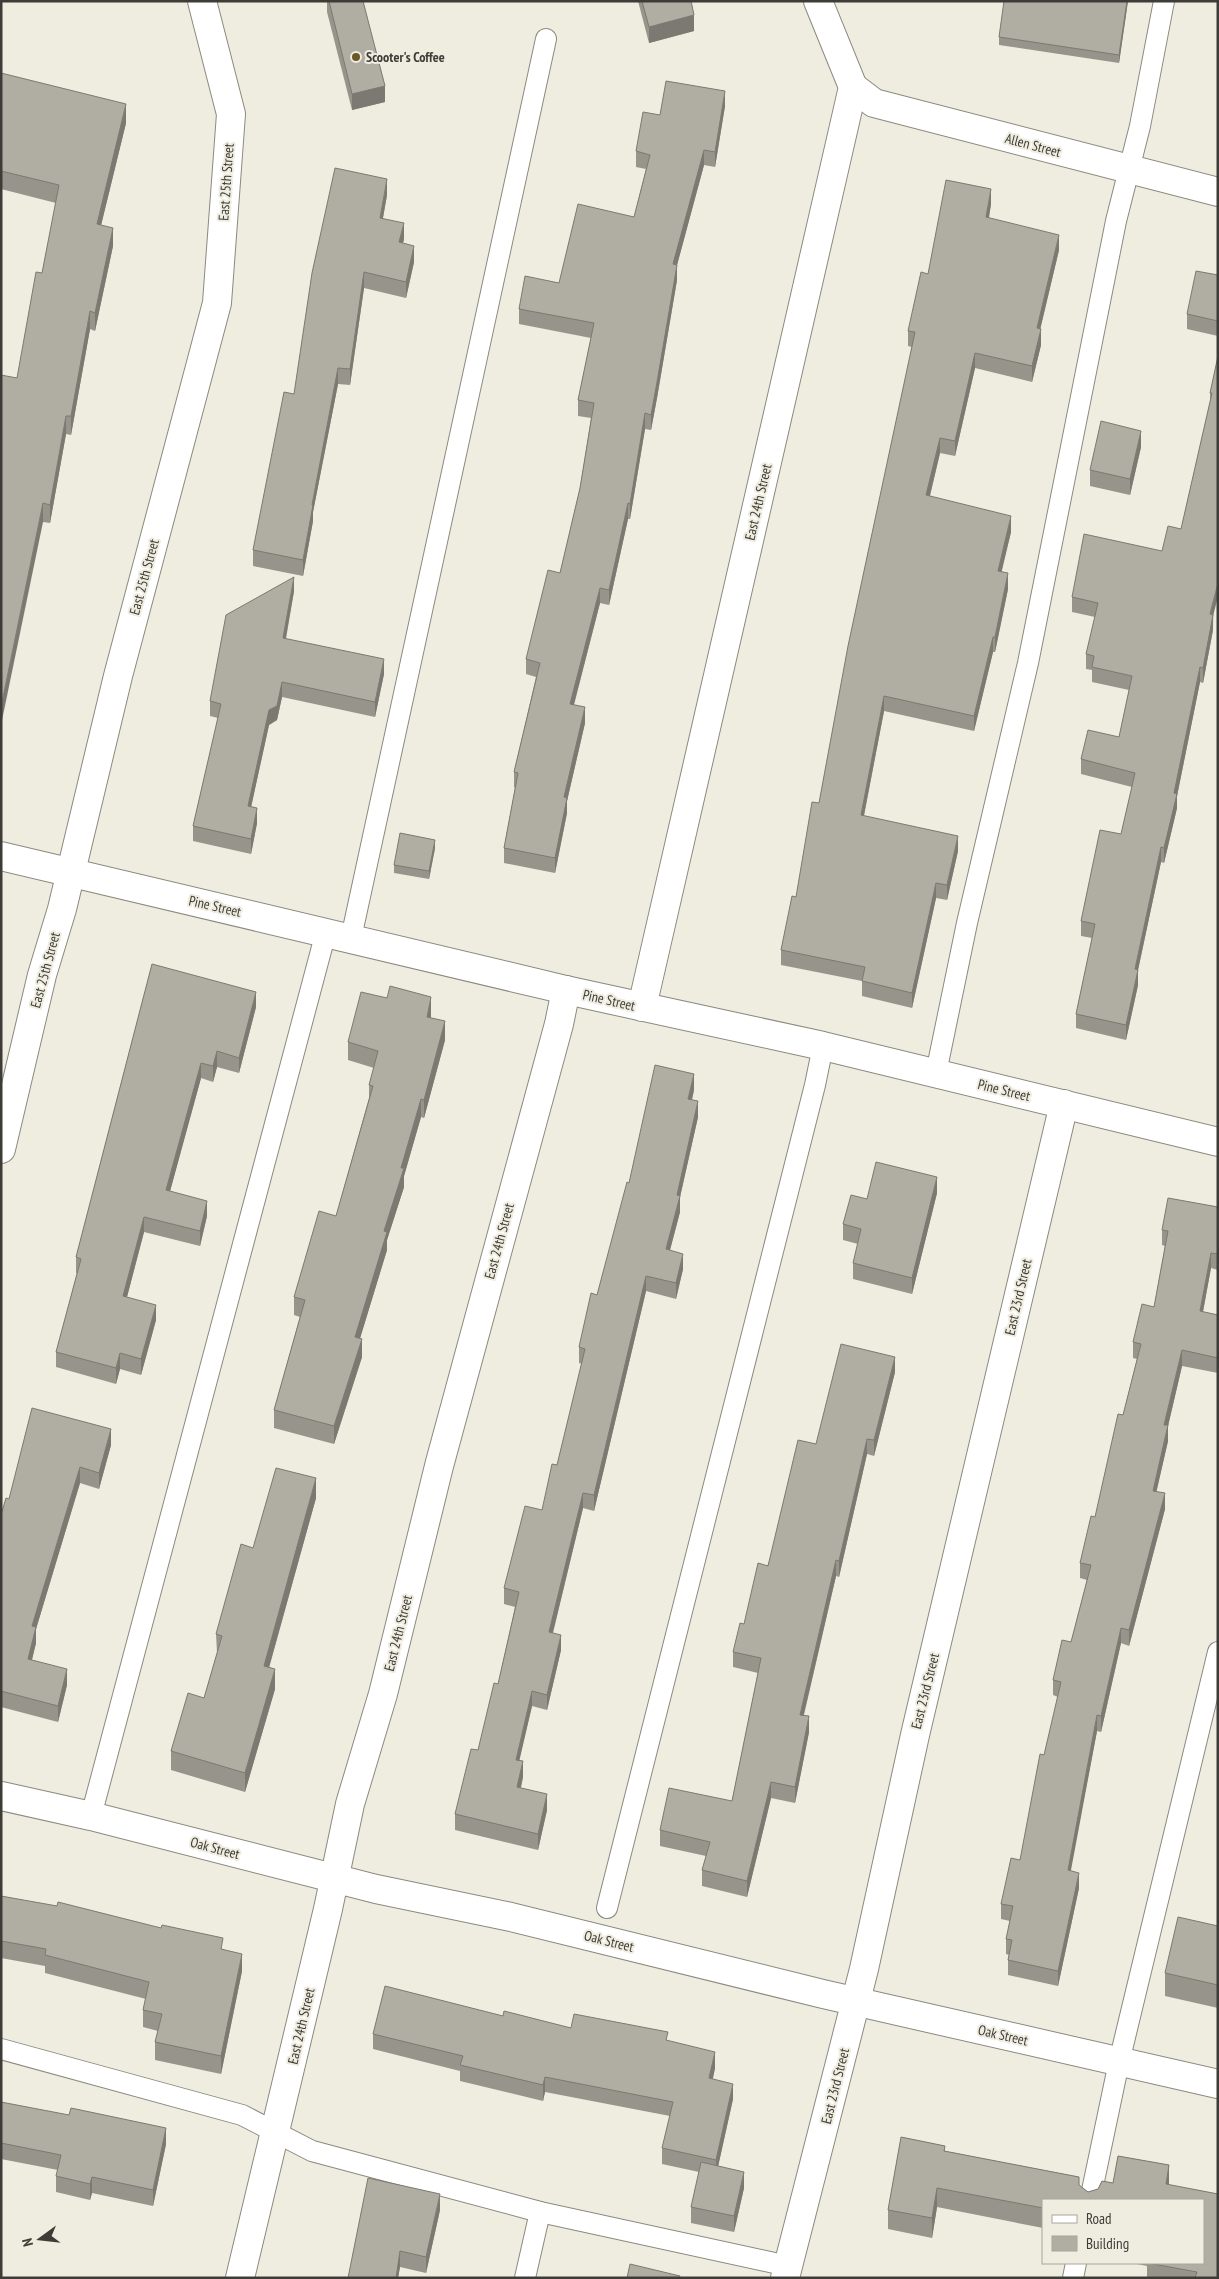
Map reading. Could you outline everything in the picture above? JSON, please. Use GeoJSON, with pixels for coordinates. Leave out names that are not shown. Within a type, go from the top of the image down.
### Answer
{"type":"FeatureCollection","features":[{"type":"Feature","properties":{"kind":"street","name":"East 25th Street"},"geometry":{"type":"LineString","coordinates":[[1,1149],[42,975],[71,872],[118,676],[217,303],[231,114],[202,1]]}},
{"type":"Feature","properties":{"kind":"street"},"geometry":{"type":"LineString","coordinates":[[818,1],[853,87]]}},
{"type":"Feature","properties":{"kind":"street","name":"Allen Street"},"geometry":{"type":"LineString","coordinates":[[853,87],[874,103],[1218,192]]}},
{"type":"Feature","properties":{"kind":"street","name":"East 24th Street"},"geometry":{"type":"LineString","coordinates":[[642,1007],[853,87]]}},
{"type":"Feature","properties":{"kind":"street","name":"Pine Street"},"geometry":{"type":"LineString","coordinates":[[1,856],[566,990],[823,1046],[1218,1142]]}},
{"type":"Feature","properties":{"kind":"street","name":"East 24th Street"},"geometry":{"type":"LineString","coordinates":[[240,2278],[276,2134],[328,1909],[350,1804],[383,1694],[438,1466],[559,1024],[566,990]]}},
{"type":"Feature","properties":{"kind":"street","name":"East 23rd Street"},"geometry":{"type":"LineString","coordinates":[[786,2272],[864,1969],[915,1735],[1064,1104]]}},
{"type":"Feature","properties":{"kind":"street","name":"Oak Street"},"geometry":{"type":"LineString","coordinates":[[1,1796],[91,1816],[376,1889],[511,1917],[855,2000],[1218,2084]]}},
{"type":"Feature","properties":{"kind":"lane"},"geometry":{"type":"LineString","coordinates":[[936,1073],[967,923],[1028,664],[1116,221],[1140,126],[1164,1]]}},
{"type":"Feature","properties":{"kind":"lane"},"geometry":{"type":"LineString","coordinates":[[91,1816],[338,935],[546,39]]}},
{"type":"Feature","properties":{"kind":"lane"},"geometry":{"type":"LineString","coordinates":[[607,1908],[815,1085],[823,1046]]}},
{"type":"Feature","properties":{"kind":"lane"},"geometry":{"type":"LineString","coordinates":[[1090,2199],[1119,2062],[1218,1652]]}},
{"type":"Feature","properties":{"kind":"lane"},"geometry":{"type":"LineString","coordinates":[[1,2049],[242,2115],[312,2151],[540,2212],[786,2272]]}},
{"type":"Feature","properties":{"kind":"lane"},"geometry":{"type":"LineString","coordinates":[[525,2278],[540,2212]]}},
{"type":"Feature","properties":{"kind":"lane"},"geometry":{"type":"LineString","coordinates":[[1073,2278],[1076,2264]]}},
{"type":"Feature","properties":{"kind":"building","name":"Scooter's Coffee"},"geometry":{"type":"Polygon","coordinates":[[[329,1],[363,1],[385,86],[352,94],[329,1]]]}},
{"type":"Feature","properties":{"kind":"building"},"geometry":{"type":"Polygon","coordinates":[[[642,1],[691,1],[694,15],[649,27],[642,1]]]}},
{"type":"Feature","properties":{"kind":"building"},"geometry":{"type":"Polygon","coordinates":[[[1004,1],[1127,1],[1119,55],[999,37],[1004,1]]]}},
{"type":"Feature","properties":{"kind":"building"},"geometry":{"type":"Polygon","coordinates":[[[1,73],[126,104],[97,224],[113,228],[95,313],[90,311],[71,416],[66,416],[50,505],[43,503],[1,707],[1,375],[17,378],[36,272],[42,273],[59,185],[1,171],[1,73]]]}},
{"type":"Feature","properties":{"kind":"building"},"geometry":{"type":"Polygon","coordinates":[[[666,81],[725,91],[715,152],[704,150],[673,264],[677,265],[651,415],[645,413],[630,504],[628,503],[609,590],[600,588],[570,704],[585,707],[564,797],[567,798],[555,858],[504,848],[518,773],[514,772],[540,663],[526,659],[548,570],[560,573],[580,488],[594,403],[578,400],[594,323],[519,309],[525,276],[559,283],[578,204],[634,217],[650,155],[636,151],[643,112],[660,115],[666,81]]]}},
{"type":"Feature","properties":{"kind":"building"},"geometry":{"type":"Polygon","coordinates":[[[335,168],[387,179],[380,218],[404,223],[399,242],[414,246],[406,282],[364,272],[350,369],[338,368],[303,560],[253,550],[284,392],[294,394],[312,273],[335,168]]]}},
{"type":"Feature","properties":{"kind":"building"},"geometry":{"type":"Polygon","coordinates":[[[946,180],[991,189],[986,217],[1059,235],[1037,328],[1041,329],[1032,366],[975,353],[955,441],[940,438],[926,495],[1011,516],[998,571],[1008,573],[995,637],[993,637],[974,716],[884,696],[861,815],[958,836],[947,885],[936,883],[912,993],[862,981],[865,967],[781,950],[792,896],[796,897],[812,802],[819,803],[848,646],[915,332],[908,331],[921,272],[928,274],[946,180]]]}},
{"type":"Feature","properties":{"kind":"building"},"geometry":{"type":"Polygon","coordinates":[[[1196,271],[1218,275],[1218,321],[1187,314],[1196,271]]]}},
{"type":"Feature","properties":{"kind":"building"},"geometry":{"type":"Polygon","coordinates":[[[1218,356],[1218,583],[1210,614],[1213,615],[1203,668],[1200,667],[1174,793],[1177,794],[1164,848],[1161,847],[1135,969],[1138,970],[1126,1025],[1076,1014],[1095,924],[1081,921],[1100,830],[1121,834],[1135,773],[1081,759],[1088,730],[1119,737],[1132,676],[1092,667],[1094,656],[1086,654],[1098,603],[1072,597],[1084,534],[1162,551],[1168,526],[1181,529],[1212,393],[1210,393],[1218,356]]]}},
{"type":"Feature","properties":{"kind":"building"},"geometry":{"type":"Polygon","coordinates":[[[1101,421],[1141,431],[1130,479],[1090,470],[1101,421]]]}},
{"type":"Feature","properties":{"kind":"building"},"geometry":{"type":"Polygon","coordinates":[[[294,577],[283,638],[384,659],[375,702],[282,682],[277,706],[269,710],[248,806],[257,808],[251,839],[193,826],[221,704],[210,701],[226,615],[294,577]]]}},
{"type":"Feature","properties":{"kind":"building"},"geometry":{"type":"Polygon","coordinates":[[[400,833],[435,840],[429,871],[394,865],[400,833]]]}},
{"type":"Feature","properties":{"kind":"building"},"geometry":{"type":"Polygon","coordinates":[[[152,964],[256,992],[239,1058],[217,1051],[213,1066],[201,1063],[166,1190],[207,1201],[200,1231],[144,1217],[123,1296],[156,1305],[141,1359],[120,1353],[116,1368],[56,1352],[81,1259],[76,1257],[152,964]]]}},
{"type":"Feature","properties":{"kind":"building"},"geometry":{"type":"Polygon","coordinates":[[[390,986],[431,997],[427,1017],[445,1021],[424,1100],[421,1099],[401,1168],[404,1168],[384,1231],[387,1232],[355,1337],[362,1339],[334,1426],[274,1410],[305,1300],[294,1297],[319,1211],[336,1216],[373,1086],[369,1085],[378,1051],[348,1042],[361,992],[387,998],[390,986]]]}},
{"type":"Feature","properties":{"kind":"building"},"geometry":{"type":"Polygon","coordinates":[[[655,1065],[694,1074],[688,1099],[698,1101],[677,1195],[680,1196],[666,1249],[683,1254],[676,1283],[646,1276],[594,1495],[583,1493],[549,1632],[561,1635],[547,1695],[532,1691],[516,1760],[523,1761],[517,1787],[547,1794],[538,1834],[455,1814],[471,1749],[478,1750],[494,1683],[498,1684],[519,1592],[504,1588],[525,1506],[542,1510],[552,1464],[557,1465],[585,1349],[579,1347],[591,1293],[597,1295],[627,1182],[629,1183],[655,1065]]]}},
{"type":"Feature","properties":{"kind":"building"},"geometry":{"type":"Polygon","coordinates":[[[876,1162],[937,1177],[912,1278],[853,1263],[861,1229],[843,1224],[851,1195],[867,1199],[876,1162]]]}},
{"type":"Feature","properties":{"kind":"building"},"geometry":{"type":"Polygon","coordinates":[[[1168,1198],[1218,1207],[1218,1254],[1211,1253],[1200,1311],[1218,1315],[1218,1358],[1182,1350],[1164,1425],[1168,1425],[1153,1491],[1165,1493],[1129,1630],[1121,1628],[1101,1716],[1097,1715],[1068,1870],[1079,1873],[1058,1971],[1008,1960],[1012,1940],[1006,1939],[1013,1906],[1001,1904],[1011,1858],[1020,1860],[1040,1754],[1044,1755],[1061,1682],[1053,1680],[1062,1640],[1071,1642],[1091,1565],[1080,1563],[1091,1516],[1095,1517],[1118,1414],[1123,1415],[1141,1344],[1133,1342],[1142,1304],[1154,1307],[1168,1231],[1162,1230],[1168,1198]]]}},
{"type":"Feature","properties":{"kind":"building"},"geometry":{"type":"Polygon","coordinates":[[[841,1344],[895,1357],[874,1440],[867,1439],[839,1561],[836,1560],[800,1715],[809,1716],[795,1787],[771,1782],[747,1881],[702,1870],[710,1842],[660,1830],[669,1788],[732,1801],[761,1658],[733,1652],[740,1623],[744,1624],[758,1563],[768,1566],[798,1440],[816,1444],[841,1344]]]}},
{"type":"Feature","properties":{"kind":"building"},"geometry":{"type":"Polygon","coordinates":[[[32,1408],[111,1429],[99,1473],[80,1467],[32,1626],[36,1627],[28,1659],[67,1669],[58,1706],[1,1691],[1,1515],[6,1498],[9,1499],[32,1408]]]}},
{"type":"Feature","properties":{"kind":"building"},"geometry":{"type":"Polygon","coordinates":[[[276,1468],[316,1478],[264,1666],[275,1669],[245,1773],[171,1751],[188,1693],[204,1698],[222,1636],[216,1634],[241,1544],[253,1548],[276,1468]]]}},
{"type":"Feature","properties":{"kind":"building"},"geometry":{"type":"Polygon","coordinates":[[[1,1896],[57,1906],[58,1902],[161,1928],[162,1925],[223,1938],[221,1949],[242,1954],[221,2056],[155,2042],[162,2014],[143,2010],[149,1982],[45,1955],[46,1949],[1,1941],[1,1896]]]}},
{"type":"Feature","properties":{"kind":"building"},"geometry":{"type":"Polygon","coordinates":[[[1178,1917],[1218,1926],[1218,1985],[1165,1973],[1178,1917]]]}},
{"type":"Feature","properties":{"kind":"building"},"geometry":{"type":"Polygon","coordinates":[[[385,1986],[503,2016],[504,2011],[571,2028],[574,2014],[668,2032],[666,2040],[715,2052],[709,2078],[733,2084],[716,2160],[662,2148],[673,2102],[545,2077],[543,2085],[460,2065],[463,2056],[373,2034],[385,1986]]]}},
{"type":"Feature","properties":{"kind":"building"},"geometry":{"type":"Polygon","coordinates":[[[1,2102],[69,2115],[71,2108],[166,2128],[153,2190],[92,2177],[90,2184],[56,2176],[61,2155],[1,2143],[1,2102]]]}},
{"type":"Feature","properties":{"kind":"building"},"geometry":{"type":"Polygon","coordinates":[[[901,2137],[945,2146],[944,2151],[1079,2177],[1079,2185],[1088,2192],[1098,2189],[1102,2181],[1113,2183],[1118,2156],[1169,2165],[1166,2184],[1218,2194],[1218,2278],[1195,2278],[1197,2272],[1153,2264],[1204,2264],[1204,2199],[1042,2199],[1042,2208],[937,2188],[932,2218],[888,2210],[901,2137]]]}},
{"type":"Feature","properties":{"kind":"building"},"geometry":{"type":"Polygon","coordinates":[[[701,2162],[744,2172],[734,2216],[691,2207],[701,2162]]]}},
{"type":"Feature","properties":{"kind":"building"},"geometry":{"type":"Polygon","coordinates":[[[368,2178],[440,2194],[426,2257],[400,2251],[396,2278],[348,2278],[368,2178]]]}},
{"type":"Feature","properties":{"kind":"building"},"geometry":{"type":"Polygon","coordinates":[[[630,2264],[680,2276],[679,2278],[627,2278],[630,2264]]]}},
{"type":"Feature","properties":{"kind":"place","name":"Scooter's Coffee"},"geometry":{"type":"Point","coordinates":[356,57]}}]}
